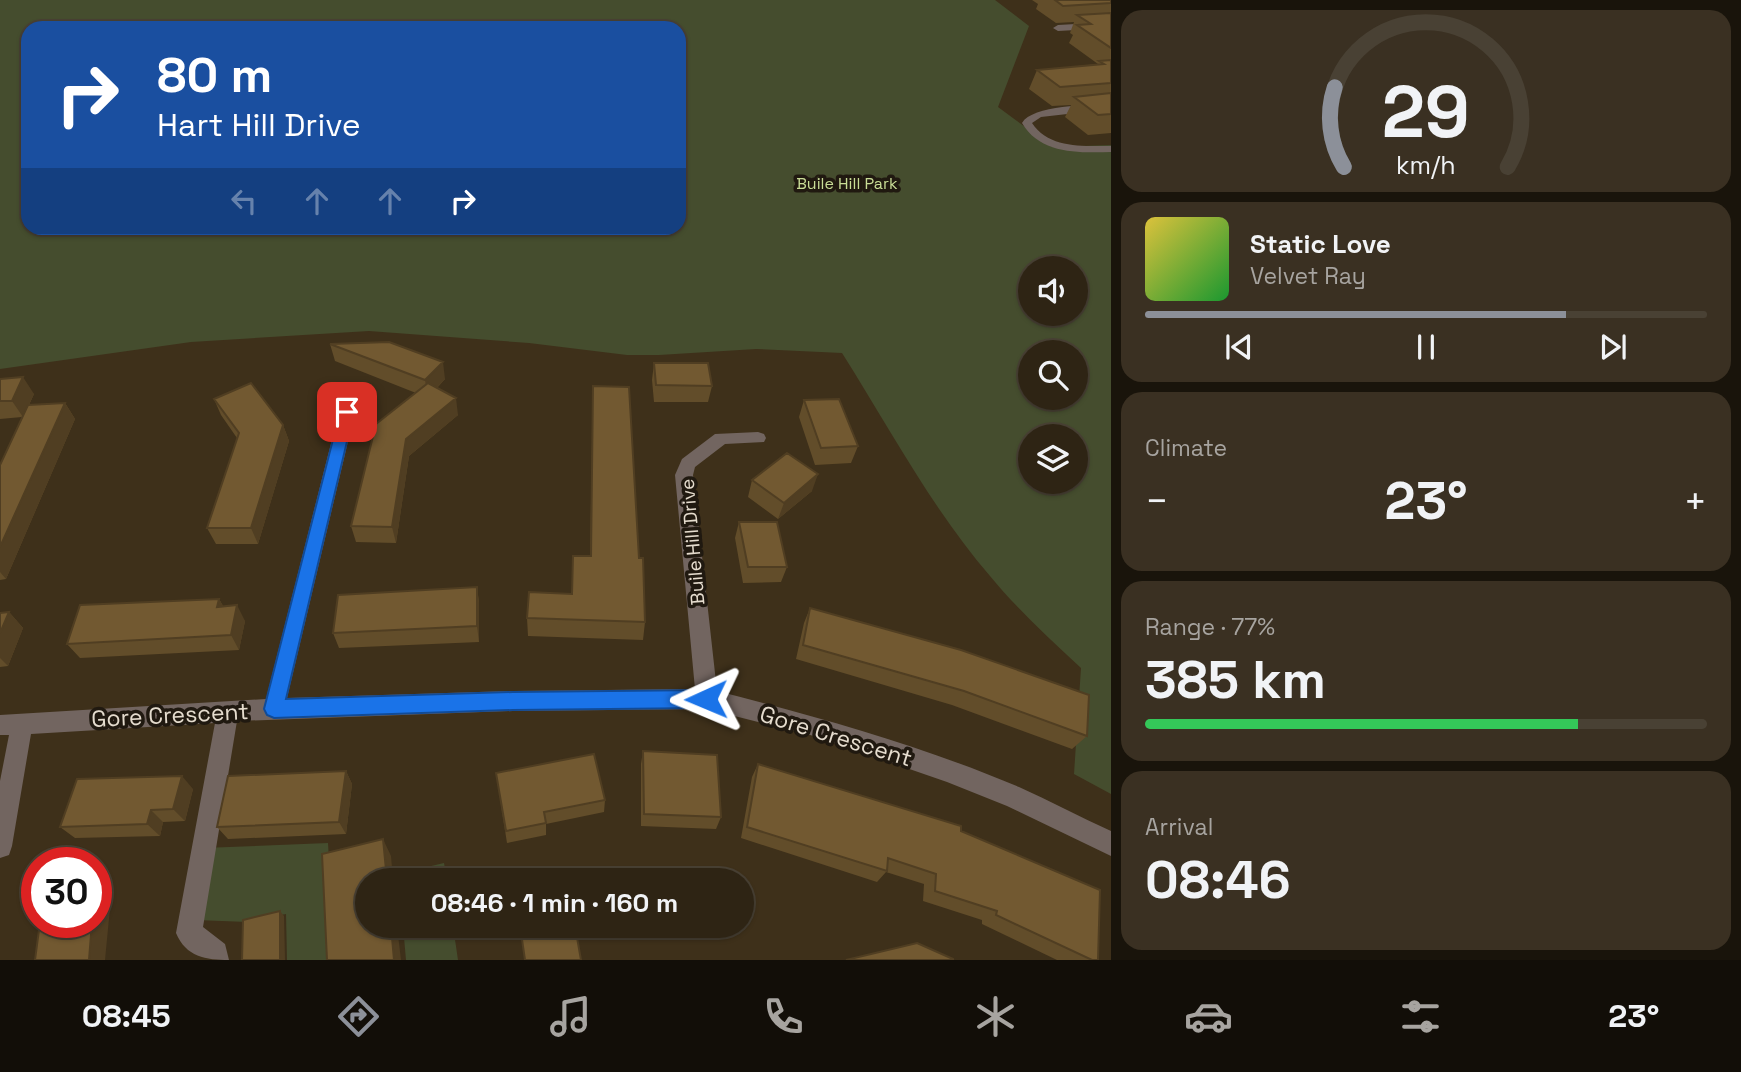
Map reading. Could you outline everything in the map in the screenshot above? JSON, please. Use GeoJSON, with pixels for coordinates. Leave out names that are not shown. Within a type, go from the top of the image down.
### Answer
{"type":"FeatureCollection","features":[{"type":"Feature","properties":{"kind":"street"},"geometry":{"type":"LineString","coordinates":[[1058,27],[1111,25]]}},
{"type":"Feature","properties":{"kind":"street"},"geometry":{"type":"LineString","coordinates":[[1111,106],[1038,114],[1027,123],[1037,135],[1056,145],[1078,149],[1111,149]]}},
{"type":"Feature","properties":{"kind":"street"},"geometry":{"type":"LineString","coordinates":[[274,709],[347,412]]}},
{"type":"Feature","properties":{"kind":"street","name":"Buile Hill Drive"},"geometry":{"type":"LineString","coordinates":[[706,699],[684,474],[688,464],[721,438],[758,438]]}},
{"type":"Feature","properties":{"kind":"street","name":"Gore Crescent"},"geometry":{"type":"LineString","coordinates":[[11,724],[274,709],[513,701],[706,699],[814,726],[947,771],[1014,797],[1111,844]]}},
{"type":"Feature","properties":{"kind":"street"},"geometry":{"type":"LineString","coordinates":[[216,960],[216,953],[189,933],[228,712]]}},
{"type":"Feature","properties":{"kind":"street"},"geometry":{"type":"LineString","coordinates":[[0,846],[11,724]]}},
{"type":"Feature","properties":{"kind":"green space","name":"Buile Hill Park"},"geometry":{"type":"Polygon","coordinates":[[[0,0],[995,0],[1029,26],[998,107],[1052,147],[1111,145],[1111,794],[1074,774],[1081,668],[1011,600],[969,550],[930,496],[842,353],[756,349],[627,355],[529,343],[369,331],[191,342],[0,369],[0,0]]]}},
{"type":"Feature","properties":{"kind":"green space"},"geometry":{"type":"Polygon","coordinates":[[[328,843],[335,960],[287,960],[286,914],[248,922],[196,920],[203,848],[328,843]]]}},
{"type":"Feature","properties":{"kind":"green space"},"geometry":{"type":"Polygon","coordinates":[[[444,863],[445,868],[423,868],[444,863]]]}},
{"type":"Feature","properties":{"kind":"green space"},"geometry":{"type":"Polygon","coordinates":[[[404,938],[455,938],[458,960],[406,960],[404,938]]]}},
{"type":"Feature","properties":{"kind":"building"},"geometry":{"type":"Polygon","coordinates":[[[1055,0],[1111,0],[1111,3],[1063,6],[1055,0]]]}},
{"type":"Feature","properties":{"kind":"building"},"geometry":{"type":"Polygon","coordinates":[[[1111,13],[1111,48],[1077,25],[1091,24],[1077,15],[1111,13]]]}},
{"type":"Feature","properties":{"kind":"building"},"geometry":{"type":"Polygon","coordinates":[[[1111,60],[1111,83],[1060,87],[1037,70],[1104,64],[1099,61],[1111,60]]]}},
{"type":"Feature","properties":{"kind":"building"},"geometry":{"type":"Polygon","coordinates":[[[1111,93],[1111,114],[1098,115],[1074,97],[1111,93]]]}},
{"type":"Feature","properties":{"kind":"building"},"geometry":{"type":"Polygon","coordinates":[[[389,342],[443,362],[425,380],[330,344],[389,342]]]}},
{"type":"Feature","properties":{"kind":"building"},"geometry":{"type":"Polygon","coordinates":[[[654,363],[708,363],[712,386],[656,385],[654,363]]]}},
{"type":"Feature","properties":{"kind":"building"},"geometry":{"type":"Polygon","coordinates":[[[23,377],[12,401],[0,401],[0,379],[23,377]]]}},
{"type":"Feature","properties":{"kind":"building"},"geometry":{"type":"Polygon","coordinates":[[[251,383],[283,425],[251,528],[207,528],[239,433],[214,399],[251,383]]]}},
{"type":"Feature","properties":{"kind":"building"},"geometry":{"type":"Polygon","coordinates":[[[428,383],[456,398],[406,439],[392,527],[351,526],[376,424],[428,383]]]}},
{"type":"Feature","properties":{"kind":"building"},"geometry":{"type":"Polygon","coordinates":[[[593,386],[629,387],[639,558],[643,558],[645,622],[527,618],[529,592],[572,594],[573,556],[591,556],[593,386]]]}},
{"type":"Feature","properties":{"kind":"building"},"geometry":{"type":"Polygon","coordinates":[[[839,399],[858,446],[821,448],[804,400],[839,399]]]}},
{"type":"Feature","properties":{"kind":"building"},"geometry":{"type":"Polygon","coordinates":[[[65,403],[0,547],[0,465],[28,405],[65,403]]]}},
{"type":"Feature","properties":{"kind":"building"},"geometry":{"type":"Polygon","coordinates":[[[787,453],[818,474],[784,503],[752,480],[787,453]]]}},
{"type":"Feature","properties":{"kind":"building"},"geometry":{"type":"Polygon","coordinates":[[[739,522],[777,522],[787,567],[748,567],[739,522]]]}},
{"type":"Feature","properties":{"kind":"building"},"geometry":{"type":"Polygon","coordinates":[[[477,587],[477,626],[333,633],[338,595],[477,587]]]}},
{"type":"Feature","properties":{"kind":"building"},"geometry":{"type":"Polygon","coordinates":[[[219,599],[217,607],[237,605],[231,635],[67,644],[80,605],[219,599]]]}},
{"type":"Feature","properties":{"kind":"building"},"geometry":{"type":"Polygon","coordinates":[[[810,608],[961,650],[1089,695],[1087,736],[964,691],[803,645],[810,608]]]}},
{"type":"Feature","properties":{"kind":"building"},"geometry":{"type":"Polygon","coordinates":[[[9,612],[0,633],[0,613],[9,612]]]}},
{"type":"Feature","properties":{"kind":"building"},"geometry":{"type":"Polygon","coordinates":[[[643,751],[717,755],[721,817],[644,814],[643,751]]]}},
{"type":"Feature","properties":{"kind":"building"},"geometry":{"type":"Polygon","coordinates":[[[594,754],[605,800],[544,812],[546,823],[506,831],[496,773],[594,754]]]}},
{"type":"Feature","properties":{"kind":"building"},"geometry":{"type":"Polygon","coordinates":[[[758,764],[961,826],[961,831],[1100,890],[1098,960],[1092,960],[996,915],[997,911],[935,891],[936,874],[888,858],[887,871],[747,827],[758,764]]]}},
{"type":"Feature","properties":{"kind":"building"},"geometry":{"type":"Polygon","coordinates":[[[346,771],[339,822],[217,827],[228,776],[346,771]]]}},
{"type":"Feature","properties":{"kind":"building"},"geometry":{"type":"Polygon","coordinates":[[[182,776],[173,809],[151,810],[147,824],[60,827],[77,779],[182,776]]]}},
{"type":"Feature","properties":{"kind":"building"},"geometry":{"type":"Polygon","coordinates":[[[383,839],[386,868],[355,868],[355,938],[392,938],[394,960],[327,960],[322,854],[383,839]]]}},
{"type":"Feature","properties":{"kind":"building"},"geometry":{"type":"Polygon","coordinates":[[[280,911],[280,960],[242,960],[243,920],[280,911]]]}},
{"type":"Feature","properties":{"kind":"building"},"geometry":{"type":"Polygon","coordinates":[[[38,938],[91,938],[89,960],[35,960],[38,938]]]}},
{"type":"Feature","properties":{"kind":"building"},"geometry":{"type":"Polygon","coordinates":[[[522,938],[577,938],[581,960],[525,960],[522,938]]]}},
{"type":"Feature","properties":{"kind":"building"},"geometry":{"type":"Polygon","coordinates":[[[917,943],[953,960],[846,960],[917,943]]]}},
{"type":"Feature","properties":{"kind":"route"},"geometry":{"type":"LineString","coordinates":[[347,412],[274,709],[513,701],[706,699]]}}]}
